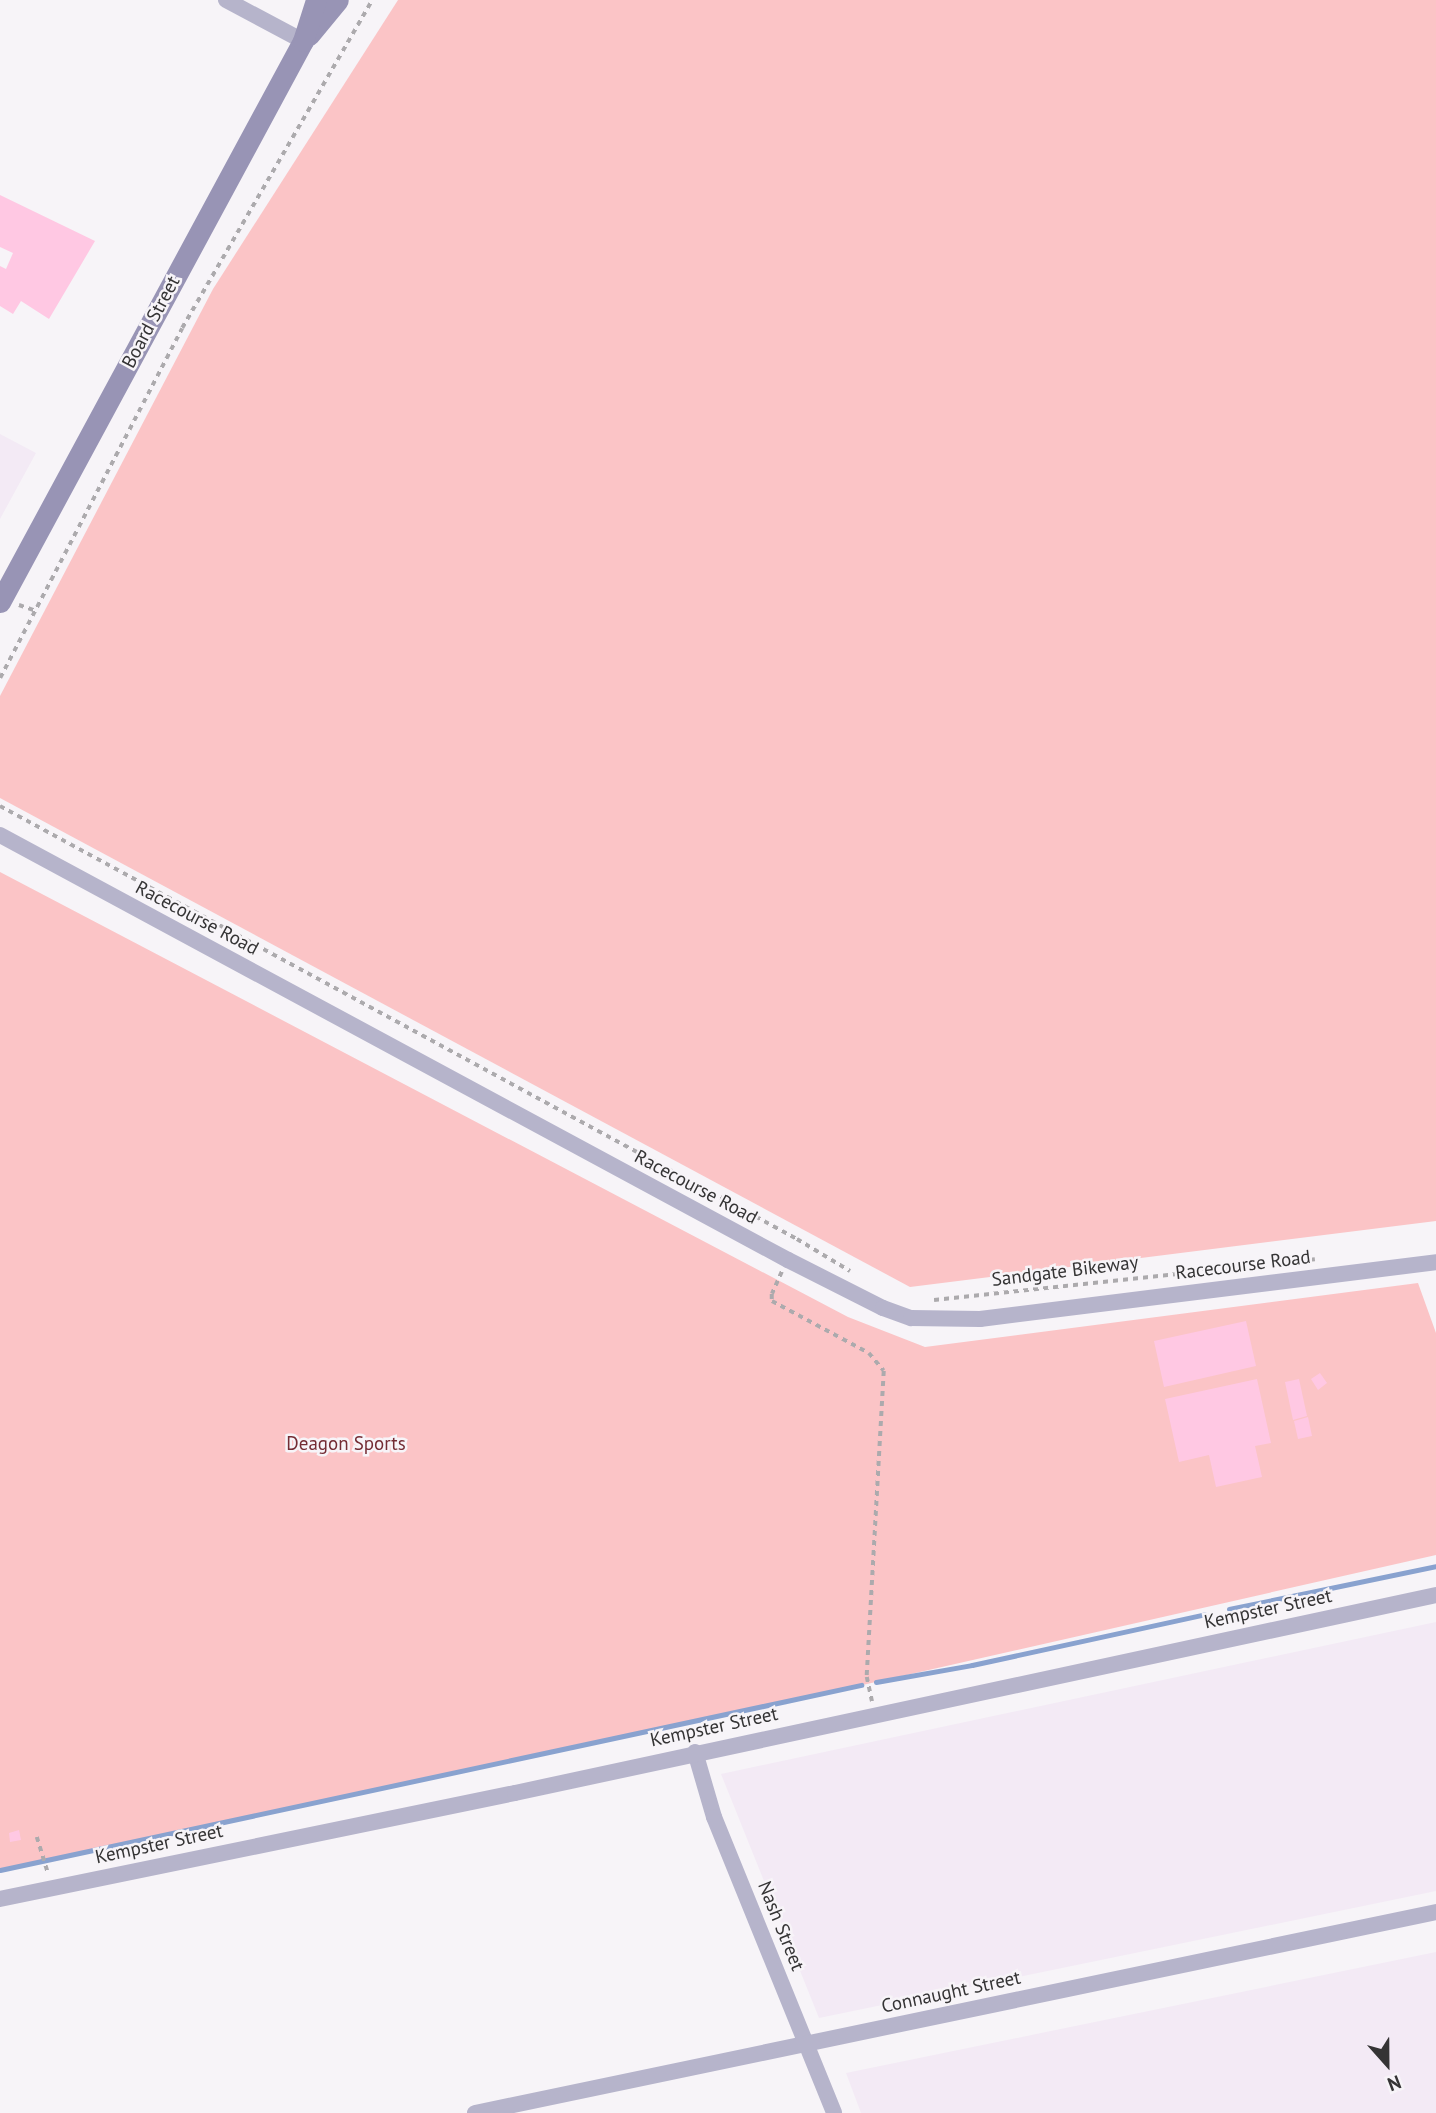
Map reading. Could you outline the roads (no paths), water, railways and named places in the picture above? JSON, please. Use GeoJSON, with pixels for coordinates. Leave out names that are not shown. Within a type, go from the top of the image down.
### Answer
{"type":"FeatureCollection","features":[{"type":"Feature","properties":{"kind":"main road","name":"Board Street"},"geometry":{"type":"LineString","coordinates":[[0,602],[303,41],[316,0]]}},
{"type":"Feature","properties":{"kind":"main road","name":"Board Street"},"geometry":{"type":"LineString","coordinates":[[303,41],[338,0]]}},
{"type":"Feature","properties":{"kind":"street"},"geometry":{"type":"LineString","coordinates":[[226,0],[303,41]]}},
{"type":"Feature","properties":{"kind":"street","name":"Racecourse Road"},"geometry":{"type":"LineString","coordinates":[[0,835],[788,1260],[883,1308],[911,1318],[980,1319],[1436,1262]]}},
{"type":"Feature","properties":{"kind":"street","name":"Kempster Street"},"geometry":{"type":"LineString","coordinates":[[0,1899],[514,1793],[1436,1595]]}},
{"type":"Feature","properties":{"kind":"street","name":"Nash Street"},"geometry":{"type":"LineString","coordinates":[[695,1752],[713,1817],[834,2113]]}},
{"type":"Feature","properties":{"kind":"street","name":"Connaught Street"},"geometry":{"type":"LineString","coordinates":[[475,2113],[1436,1912]]}},
{"type":"Feature","properties":{"kind":"waterway"},"geometry":{"type":"LineString","coordinates":[[1229,1609],[1436,1566]]}},
{"type":"Feature","properties":{"kind":"waterway"},"geometry":{"type":"LineString","coordinates":[[876,1682],[972,1665],[1206,1614]]}},
{"type":"Feature","properties":{"kind":"waterway"},"geometry":{"type":"LineString","coordinates":[[0,1870],[861,1685]]}},
{"type":"Feature","properties":{"kind":"park label","name":"Deagon Sports"},"geometry":{"type":"Point","coordinates":[346,1444]}}]}
